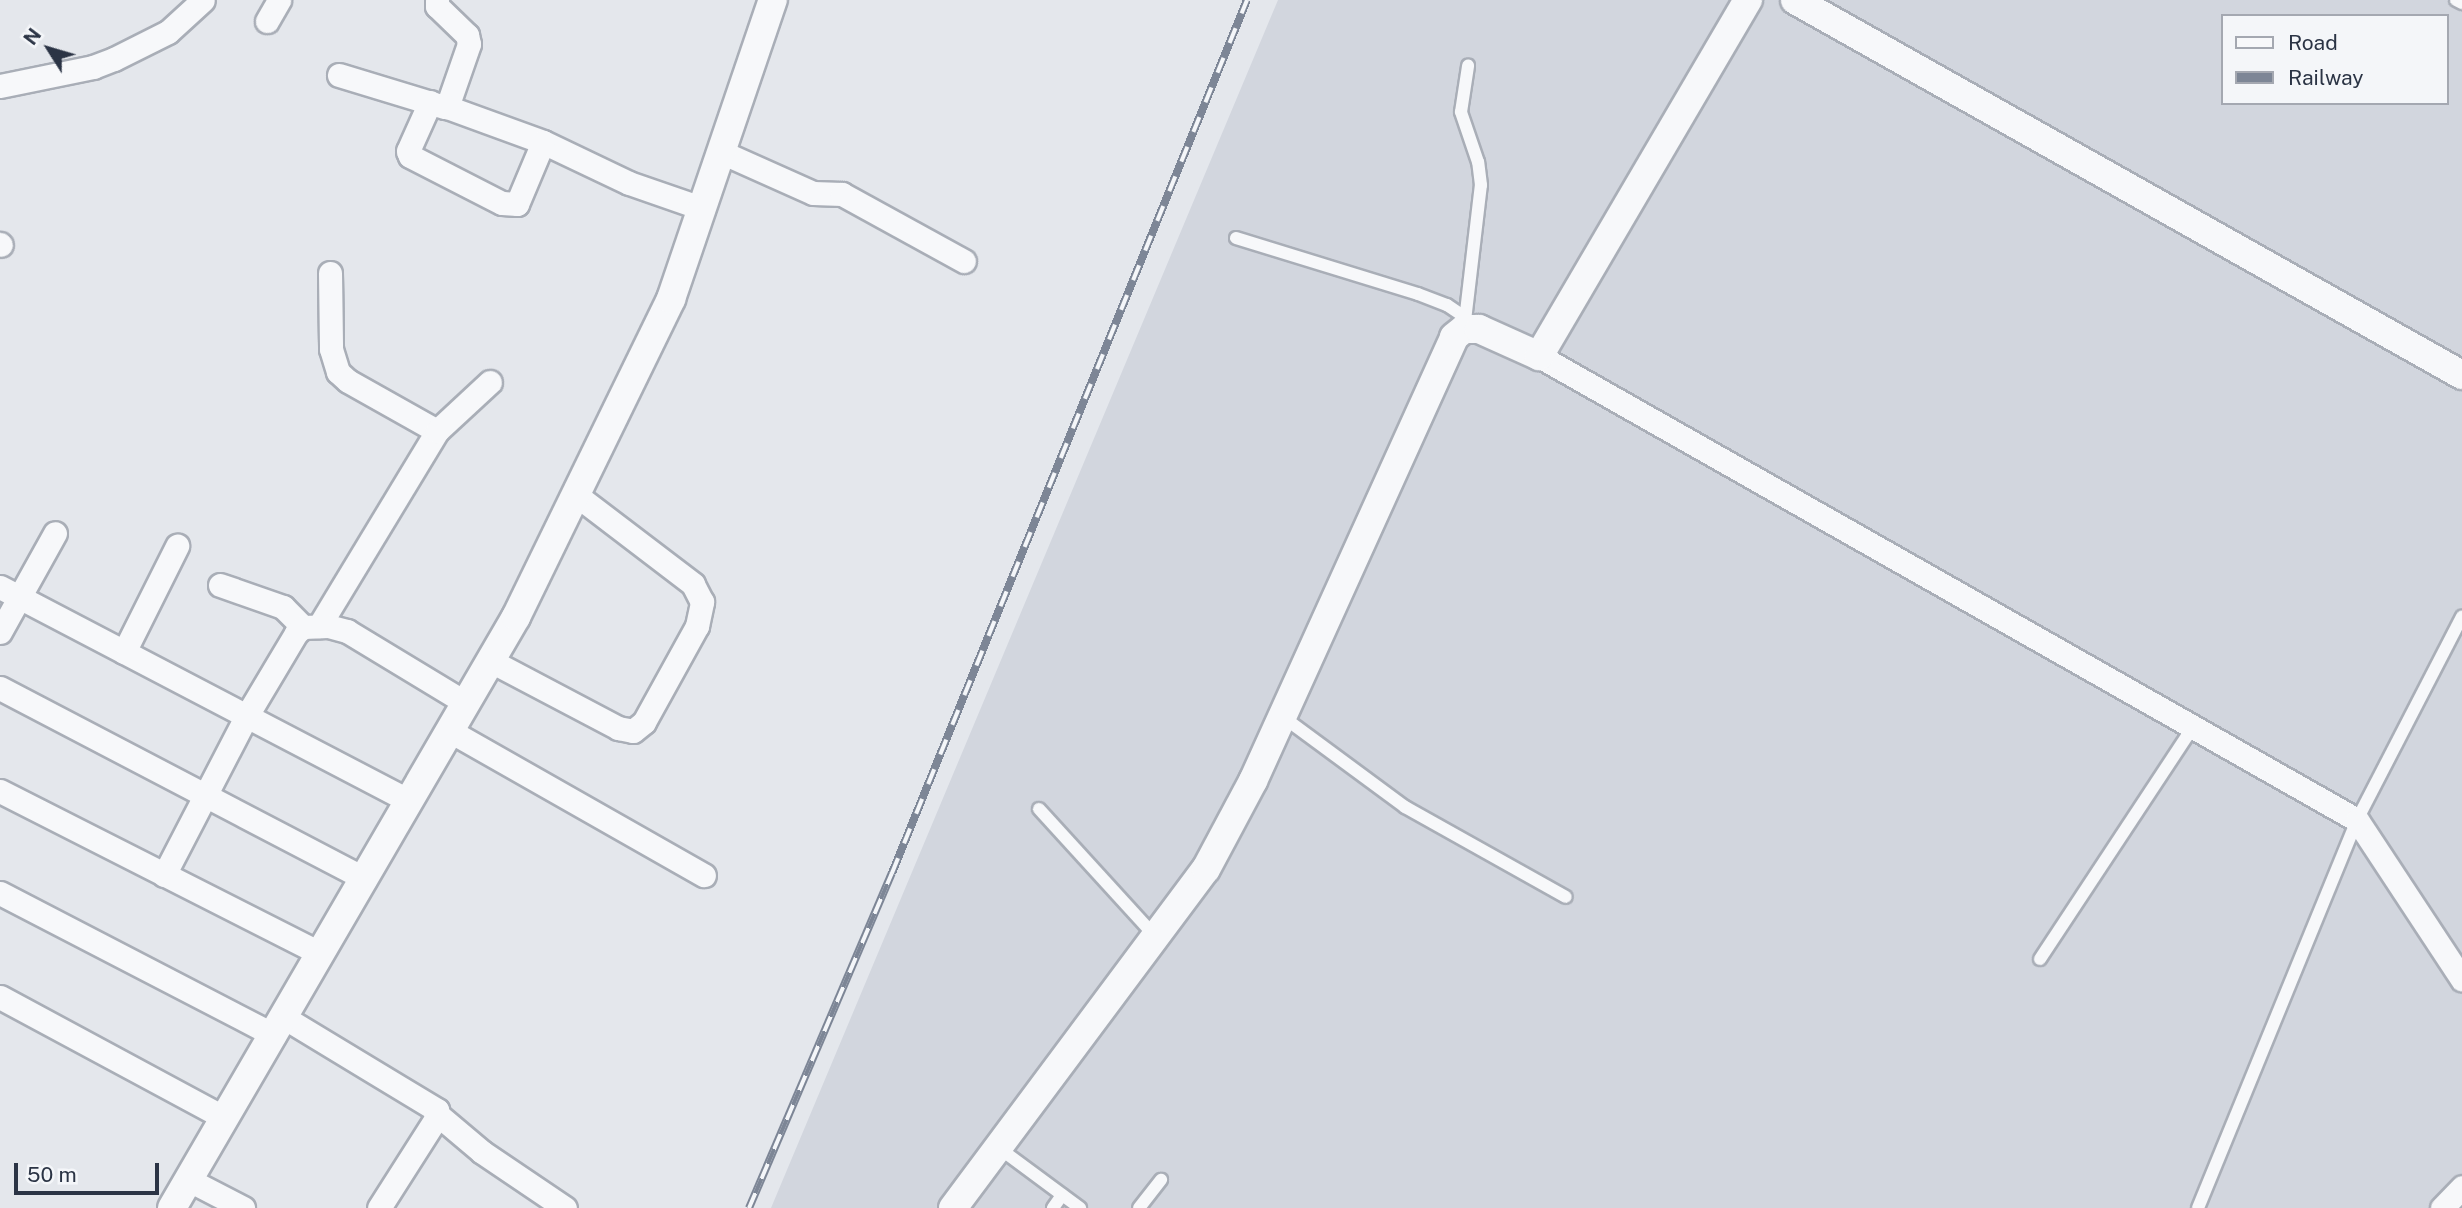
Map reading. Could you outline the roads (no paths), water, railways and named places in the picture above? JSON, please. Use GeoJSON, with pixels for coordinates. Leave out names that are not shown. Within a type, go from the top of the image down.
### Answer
{"type":"FeatureCollection","features":[{"type":"Feature","properties":{"kind":"street"},"geometry":{"type":"LineString","coordinates":[[0,86],[93,67],[114,59],[168,32],[203,0]]}},
{"type":"Feature","properties":{"kind":"street"},"geometry":{"type":"LineString","coordinates":[[267,21],[279,0]]}},
{"type":"Feature","properties":{"kind":"street"},"geometry":{"type":"LineString","coordinates":[[436,0],[437,6],[459,24],[468,44],[438,105],[408,151],[410,156],[502,203],[517,204],[543,142]]}},
{"type":"Feature","properties":{"kind":"street"},"geometry":{"type":"LineString","coordinates":[[172,1208],[516,617],[664,314],[774,0]]}},
{"type":"Feature","properties":{"kind":"street"},"geometry":{"type":"LineString","coordinates":[[1539,356],[1748,0]]}},
{"type":"Feature","properties":{"kind":"street"},"geometry":{"type":"LineString","coordinates":[[1795,0],[2462,375]]}},
{"type":"Feature","properties":{"kind":"street"},"geometry":{"type":"LineString","coordinates":[[339,75],[438,105],[543,142],[622,180],[701,208]]}},
{"type":"Feature","properties":{"kind":"street"},"geometry":{"type":"LineString","coordinates":[[719,151],[813,193],[842,194],[964,261]]}},
{"type":"Feature","properties":{"kind":"street"},"geometry":{"type":"LineString","coordinates":[[330,273],[331,349],[338,372],[348,381],[437,431]]}},
{"type":"Feature","properties":{"kind":"street"},"geometry":{"type":"LineString","coordinates":[[953,1208],[1156,938],[1217,848],[1253,782],[1454,337],[1465,323],[1539,356],[2357,820],[2462,979]]}},
{"type":"Feature","properties":{"kind":"street"},"geometry":{"type":"LineString","coordinates":[[164,875],[246,717],[296,633],[311,626],[437,431],[490,382]]}},
{"type":"Feature","properties":{"kind":"street"},"geometry":{"type":"LineString","coordinates":[[491,661],[618,728],[634,732],[644,722],[697,626],[702,602],[693,584],[576,495]]}},
{"type":"Feature","properties":{"kind":"street"},"geometry":{"type":"LineString","coordinates":[[0,632],[10,592],[55,533]]}},
{"type":"Feature","properties":{"kind":"street"},"geometry":{"type":"LineString","coordinates":[[124,652],[177,546]]}},
{"type":"Feature","properties":{"kind":"street"},"geometry":{"type":"LineString","coordinates":[[220,585],[283,607],[311,626],[347,631],[466,703]]}},
{"type":"Feature","properties":{"kind":"street"},"geometry":{"type":"LineString","coordinates":[[10,592],[409,801]]}},
{"type":"Feature","properties":{"kind":"street"},"geometry":{"type":"LineString","coordinates":[[0,688],[365,879]]}},
{"type":"Feature","properties":{"kind":"street"},"geometry":{"type":"LineString","coordinates":[[450,731],[704,875]]}},
{"type":"Feature","properties":{"kind":"street"},"geometry":{"type":"LineString","coordinates":[[0,791],[321,954]]}},
{"type":"Feature","properties":{"kind":"street"},"geometry":{"type":"LineString","coordinates":[[0,893],[280,1026],[435,1106],[437,1114],[482,1152],[565,1208]]}},
{"type":"Feature","properties":{"kind":"street"},"geometry":{"type":"LineString","coordinates":[[0,997],[225,1118]]}},
{"type":"Feature","properties":{"kind":"street"},"geometry":{"type":"LineString","coordinates":[[379,1208],[437,1114]]}},
{"type":"Feature","properties":{"kind":"street"},"geometry":{"type":"LineString","coordinates":[[188,1180],[243,1208]]}},
{"type":"Feature","properties":{"kind":"street"},"geometry":{"type":"LineString","coordinates":[[2442,1208],[2462,1188]]}},
{"type":"Feature","properties":{"kind":"lane"},"geometry":{"type":"LineString","coordinates":[[2456,0],[2462,3]]}},
{"type":"Feature","properties":{"kind":"lane"},"geometry":{"type":"LineString","coordinates":[[1465,323],[1481,185],[1478,162],[1461,112],[1468,66]]}},
{"type":"Feature","properties":{"kind":"lane"},"geometry":{"type":"LineString","coordinates":[[1236,238],[1418,294],[1447,306],[1465,323]]}},
{"type":"Feature","properties":{"kind":"lane"},"geometry":{"type":"LineString","coordinates":[[2198,1208],[2357,820],[2462,617]]}},
{"type":"Feature","properties":{"kind":"lane"},"geometry":{"type":"LineString","coordinates":[[1282,716],[1405,807],[1566,897]]}},
{"type":"Feature","properties":{"kind":"lane"},"geometry":{"type":"LineString","coordinates":[[2040,958],[2193,727]]}},
{"type":"Feature","properties":{"kind":"lane"},"geometry":{"type":"LineString","coordinates":[[1039,809],[1156,938]]}},
{"type":"Feature","properties":{"kind":"lane"},"geometry":{"type":"LineString","coordinates":[[999,1148],[1080,1208]]}},
{"type":"Feature","properties":{"kind":"lane"},"geometry":{"type":"LineString","coordinates":[[1139,1208],[1161,1180]]}},
{"type":"Feature","properties":{"kind":"lane"},"geometry":{"type":"LineString","coordinates":[[1053,1208],[1062,1195]]}},
{"type":"Feature","properties":{"kind":"railway"},"geometry":{"type":"LineString","coordinates":[[749,1208],[892,873],[1247,0]]}}]}
